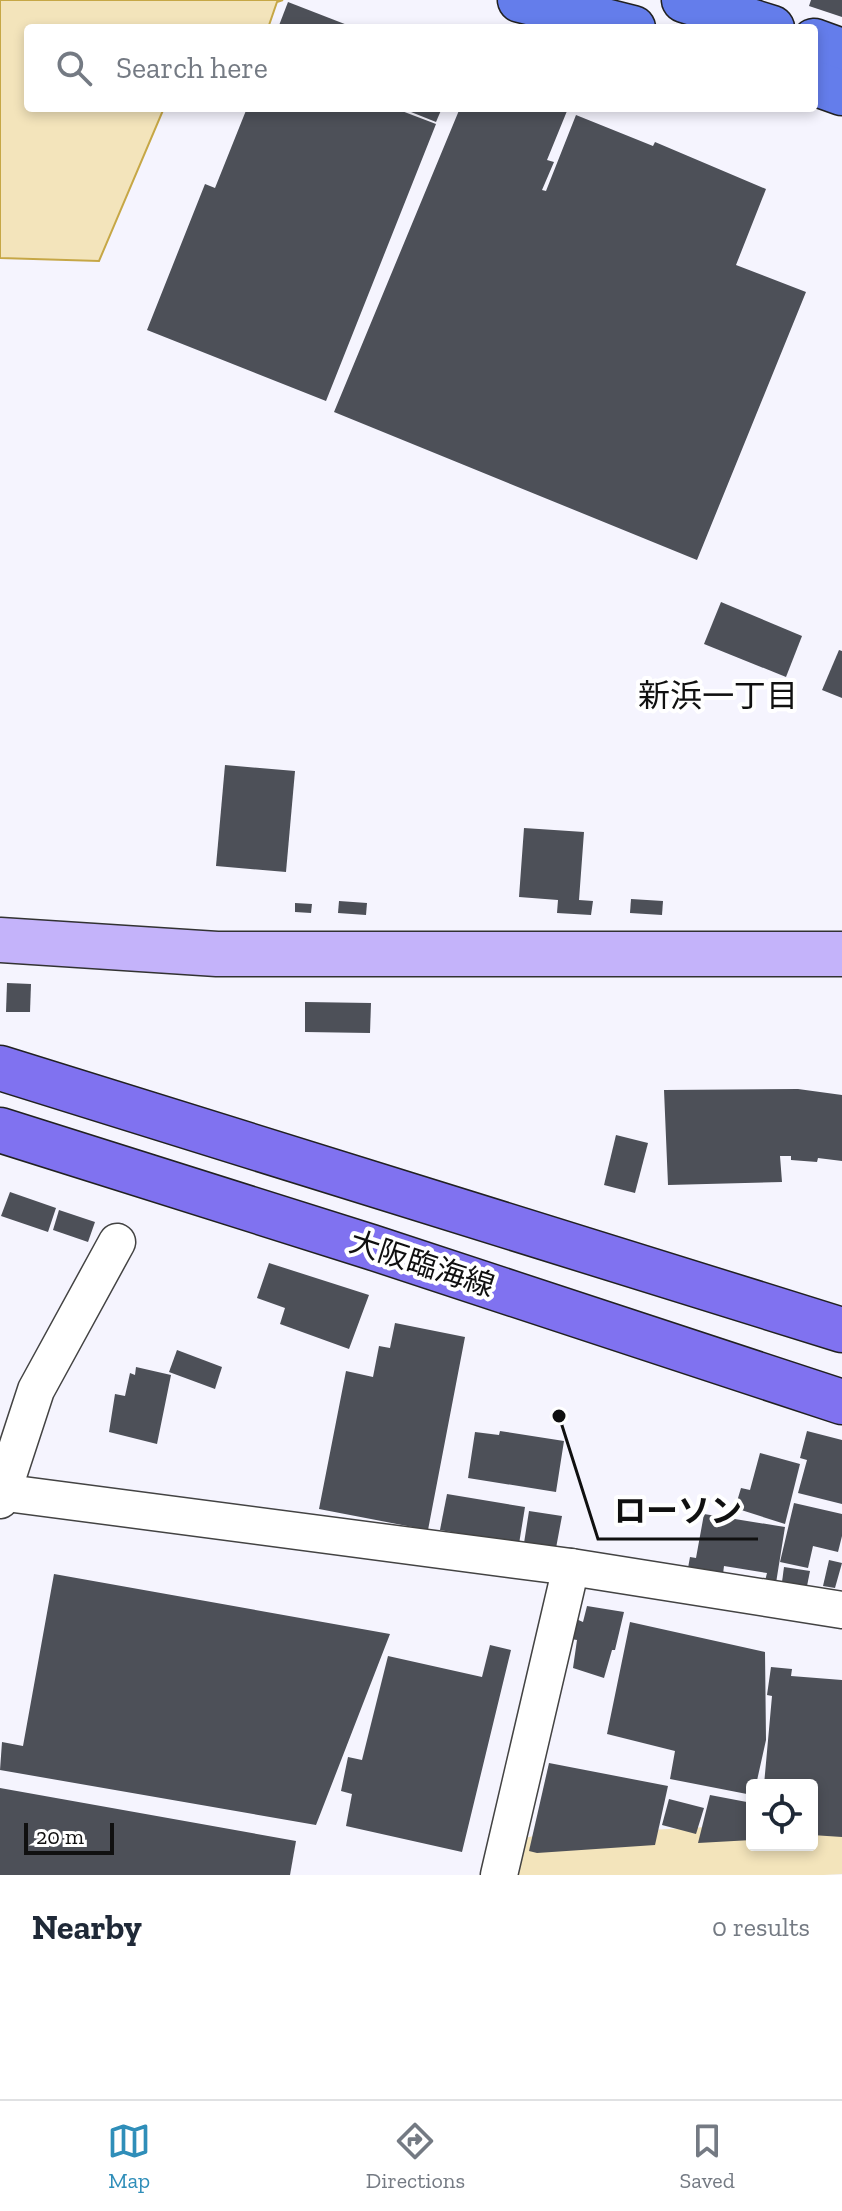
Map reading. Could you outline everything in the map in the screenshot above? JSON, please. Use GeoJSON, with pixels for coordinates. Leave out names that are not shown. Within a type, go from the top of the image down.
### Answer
{"type":"FeatureCollection","features":[{"type":"Feature","properties":{"kind":"highway"},"geometry":{"type":"LineString","coordinates":[[520,0],[617,24]]}},
{"type":"Feature","properties":{"kind":"highway"},"geometry":{"type":"LineString","coordinates":[[684,0],[759,24]]}},
{"type":"Feature","properties":{"kind":"highway"},"geometry":{"type":"LineString","coordinates":[[818,42],[842,51]]}},
{"type":"Feature","properties":{"kind":"highway"},"geometry":{"type":"LineString","coordinates":[[818,84],[842,93]]}},
{"type":"Feature","properties":{"kind":"main road","name":"大阪臨海線"},"geometry":{"type":"LineString","coordinates":[[0,1068],[842,1330]]}},
{"type":"Feature","properties":{"kind":"main road","name":"大阪臨海線"},"geometry":{"type":"LineString","coordinates":[[0,1130],[371,1247],[842,1402]]}},
{"type":"Feature","properties":{"kind":"street"},"geometry":{"type":"LineString","coordinates":[[0,940],[217,954],[842,954]]}},
{"type":"Feature","properties":{"kind":"street"},"geometry":{"type":"LineString","coordinates":[[117,1242],[36,1390],[1,1495],[571,1567],[842,1610]]}},
{"type":"Feature","properties":{"kind":"street"},"geometry":{"type":"LineString","coordinates":[[499,1875],[571,1567]]}},
{"type":"Feature","properties":{"kind":"shaded area"},"geometry":{"type":"Polygon","coordinates":[[[0,0],[283,0],[277,2],[269,24],[24,24],[24,112],[162,112],[99,261],[0,258],[0,0]]]}},
{"type":"Feature","properties":{"kind":"building"},"geometry":{"type":"Polygon","coordinates":[[[811,0],[842,0],[842,17],[809,6],[811,0]]]}},
{"type":"Feature","properties":{"kind":"building"},"geometry":{"type":"Polygon","coordinates":[[[288,2],[345,24],[280,24],[288,2]]]}},
{"type":"Feature","properties":{"kind":"building"},"geometry":{"type":"Polygon","coordinates":[[[245,112],[404,112],[436,124],[326,401],[147,330],[205,184],[215,188],[245,112]]]}},
{"type":"Feature","properties":{"kind":"building"},"geometry":{"type":"Polygon","coordinates":[[[411,112],[440,112],[436,122],[411,112]]]}},
{"type":"Feature","properties":{"kind":"building"},"geometry":{"type":"Polygon","coordinates":[[[458,112],[567,112],[547,160],[554,162],[542,190],[546,191],[576,115],[653,146],[655,142],[766,189],[736,265],[806,292],[697,560],[334,412],[458,112]]]}},
{"type":"Feature","properties":{"kind":"building"},"geometry":{"type":"Polygon","coordinates":[[[721,602],[802,636],[786,677],[704,644],[721,602]]]}},
{"type":"Feature","properties":{"kind":"building"},"geometry":{"type":"Polygon","coordinates":[[[839,650],[842,651],[842,698],[822,690],[839,650]]]}},
{"type":"Feature","properties":{"kind":"building"},"geometry":{"type":"Polygon","coordinates":[[[225,765],[295,771],[286,872],[216,866],[225,765]]]}},
{"type":"Feature","properties":{"kind":"building"},"geometry":{"type":"Polygon","coordinates":[[[524,828],[584,832],[579,900],[593,901],[591,915],[557,913],[558,900],[519,897],[524,828]]]}},
{"type":"Feature","properties":{"kind":"building"},"geometry":{"type":"Polygon","coordinates":[[[631,899],[663,901],[662,915],[630,913],[631,899]]]}},
{"type":"Feature","properties":{"kind":"building"},"geometry":{"type":"Polygon","coordinates":[[[339,901],[367,903],[366,915],[338,913],[339,901]]]}},
{"type":"Feature","properties":{"kind":"building"},"geometry":{"type":"Polygon","coordinates":[[[295,903],[312,904],[311,913],[295,912],[295,903]]]}},
{"type":"Feature","properties":{"kind":"building"},"geometry":{"type":"Polygon","coordinates":[[[7,983],[31,984],[30,1012],[6,1012],[7,983]]]}},
{"type":"Feature","properties":{"kind":"building"},"geometry":{"type":"Polygon","coordinates":[[[305,1002],[371,1003],[370,1033],[305,1032],[305,1002]]]}},
{"type":"Feature","properties":{"kind":"building"},"geometry":{"type":"Polygon","coordinates":[[[798,1089],[842,1095],[842,1161],[818,1158],[817,1162],[791,1160],[791,1156],[780,1156],[782,1182],[668,1185],[664,1090],[798,1089]]]}},
{"type":"Feature","properties":{"kind":"building"},"geometry":{"type":"Polygon","coordinates":[[[616,1135],[648,1143],[635,1193],[604,1185],[616,1135]]]}},
{"type":"Feature","properties":{"kind":"building"},"geometry":{"type":"Polygon","coordinates":[[[10,1192],[56,1208],[48,1232],[1,1216],[10,1192]]]}},
{"type":"Feature","properties":{"kind":"building"},"geometry":{"type":"Polygon","coordinates":[[[59,1210],[95,1222],[88,1242],[53,1230],[59,1210]]]}},
{"type":"Feature","properties":{"kind":"building"},"geometry":{"type":"Polygon","coordinates":[[[269,1263],[369,1295],[349,1349],[280,1324],[285,1308],[257,1298],[269,1263]]]}},
{"type":"Feature","properties":{"kind":"building"},"geometry":{"type":"Polygon","coordinates":[[[395,1323],[465,1337],[428,1530],[319,1509],[346,1371],[373,1377],[379,1346],[390,1348],[395,1323]]]}},
{"type":"Feature","properties":{"kind":"building"},"geometry":{"type":"Polygon","coordinates":[[[177,1350],[222,1367],[215,1389],[169,1372],[177,1350]]]}},
{"type":"Feature","properties":{"kind":"building"},"geometry":{"type":"Polygon","coordinates":[[[136,1367],[171,1375],[157,1444],[109,1432],[115,1394],[125,1396],[130,1373],[135,1375],[136,1367]]]}},
{"type":"Feature","properties":{"kind":"building"},"geometry":{"type":"Polygon","coordinates":[[[500,1431],[564,1441],[556,1492],[468,1478],[475,1432],[499,1435],[500,1431]]]}},
{"type":"Feature","properties":{"kind":"building"},"geometry":{"type":"Polygon","coordinates":[[[807,1431],[842,1440],[842,1504],[798,1493],[807,1460],[800,1458],[807,1431]]]}},
{"type":"Feature","properties":{"kind":"building"},"geometry":{"type":"Polygon","coordinates":[[[760,1453],[800,1464],[785,1524],[735,1508],[741,1488],[750,1490],[760,1453]]]}},
{"type":"Feature","properties":{"kind":"building"},"geometry":{"type":"Polygon","coordinates":[[[447,1494],[525,1507],[519,1544],[440,1530],[447,1494]]]}},
{"type":"Feature","properties":{"kind":"building"},"geometry":{"type":"Polygon","coordinates":[[[794,1503],[842,1514],[838,1552],[813,1546],[808,1568],[780,1562],[794,1503]]]}},
{"type":"Feature","properties":{"kind":"building"},"geometry":{"type":"Polygon","coordinates":[[[529,1511],[562,1516],[556,1548],[524,1543],[529,1511]]]}},
{"type":"Feature","properties":{"kind":"building"},"geometry":{"type":"Polygon","coordinates":[[[704,1514],[785,1527],[776,1583],[765,1581],[767,1573],[724,1566],[723,1574],[688,1568],[690,1557],[696,1558],[704,1514]]]}},
{"type":"Feature","properties":{"kind":"building"},"geometry":{"type":"Polygon","coordinates":[[[829,1560],[842,1563],[835,1588],[823,1586],[829,1560]]]}},
{"type":"Feature","properties":{"kind":"building"},"geometry":{"type":"Polygon","coordinates":[[[784,1567],[810,1571],[807,1586],[782,1582],[784,1567]]]}},
{"type":"Feature","properties":{"kind":"building"},"geometry":{"type":"Polygon","coordinates":[[[54,1574],[390,1634],[316,1825],[0,1770],[2,1742],[23,1746],[54,1574]]]}},
{"type":"Feature","properties":{"kind":"building"},"geometry":{"type":"Polygon","coordinates":[[[587,1606],[624,1612],[615,1650],[612,1650],[604,1678],[573,1668],[577,1640],[571,1639],[576,1619],[583,1622],[587,1606]]]}},
{"type":"Feature","properties":{"kind":"building"},"geometry":{"type":"Polygon","coordinates":[[[630,1622],[765,1652],[766,1740],[757,1779],[746,1779],[746,1794],[670,1779],[675,1751],[607,1734],[630,1622]]]}},
{"type":"Feature","properties":{"kind":"building"},"geometry":{"type":"Polygon","coordinates":[[[490,1645],[511,1650],[462,1852],[346,1826],[352,1794],[341,1791],[348,1757],[362,1760],[388,1656],[482,1677],[490,1645]]]}},
{"type":"Feature","properties":{"kind":"building"},"geometry":{"type":"Polygon","coordinates":[[[771,1667],[792,1669],[791,1676],[842,1680],[842,1837],[818,1835],[818,1779],[765,1779],[772,1696],[767,1695],[771,1667]]]}},
{"type":"Feature","properties":{"kind":"building"},"geometry":{"type":"Polygon","coordinates":[[[549,1763],[668,1786],[655,1845],[529,1851],[549,1763]]]}},
{"type":"Feature","properties":{"kind":"building"},"geometry":{"type":"Polygon","coordinates":[[[0,1788],[296,1841],[290,1875],[0,1875],[0,1788]]]}},
{"type":"Feature","properties":{"kind":"building"},"geometry":{"type":"Polygon","coordinates":[[[710,1795],[746,1802],[746,1840],[698,1843],[710,1795]]]}},
{"type":"Feature","properties":{"kind":"building"},"geometry":{"type":"Polygon","coordinates":[[[669,1799],[704,1808],[696,1834],[662,1825],[669,1799]]]}},
{"type":"Feature","properties":{"kind":"waterway"},"geometry":{"type":"LineString","coordinates":[[527,1875],[536,1863],[842,1847]]}},
{"type":"Feature","properties":{"kind":"place","name":"ローソン"},"geometry":{"type":"Point","coordinates":[559,1416]}},
{"type":"Feature","properties":{"kind":"district","name":"新浜一丁目"},"geometry":{"type":"Point","coordinates":[718,696]}}]}
